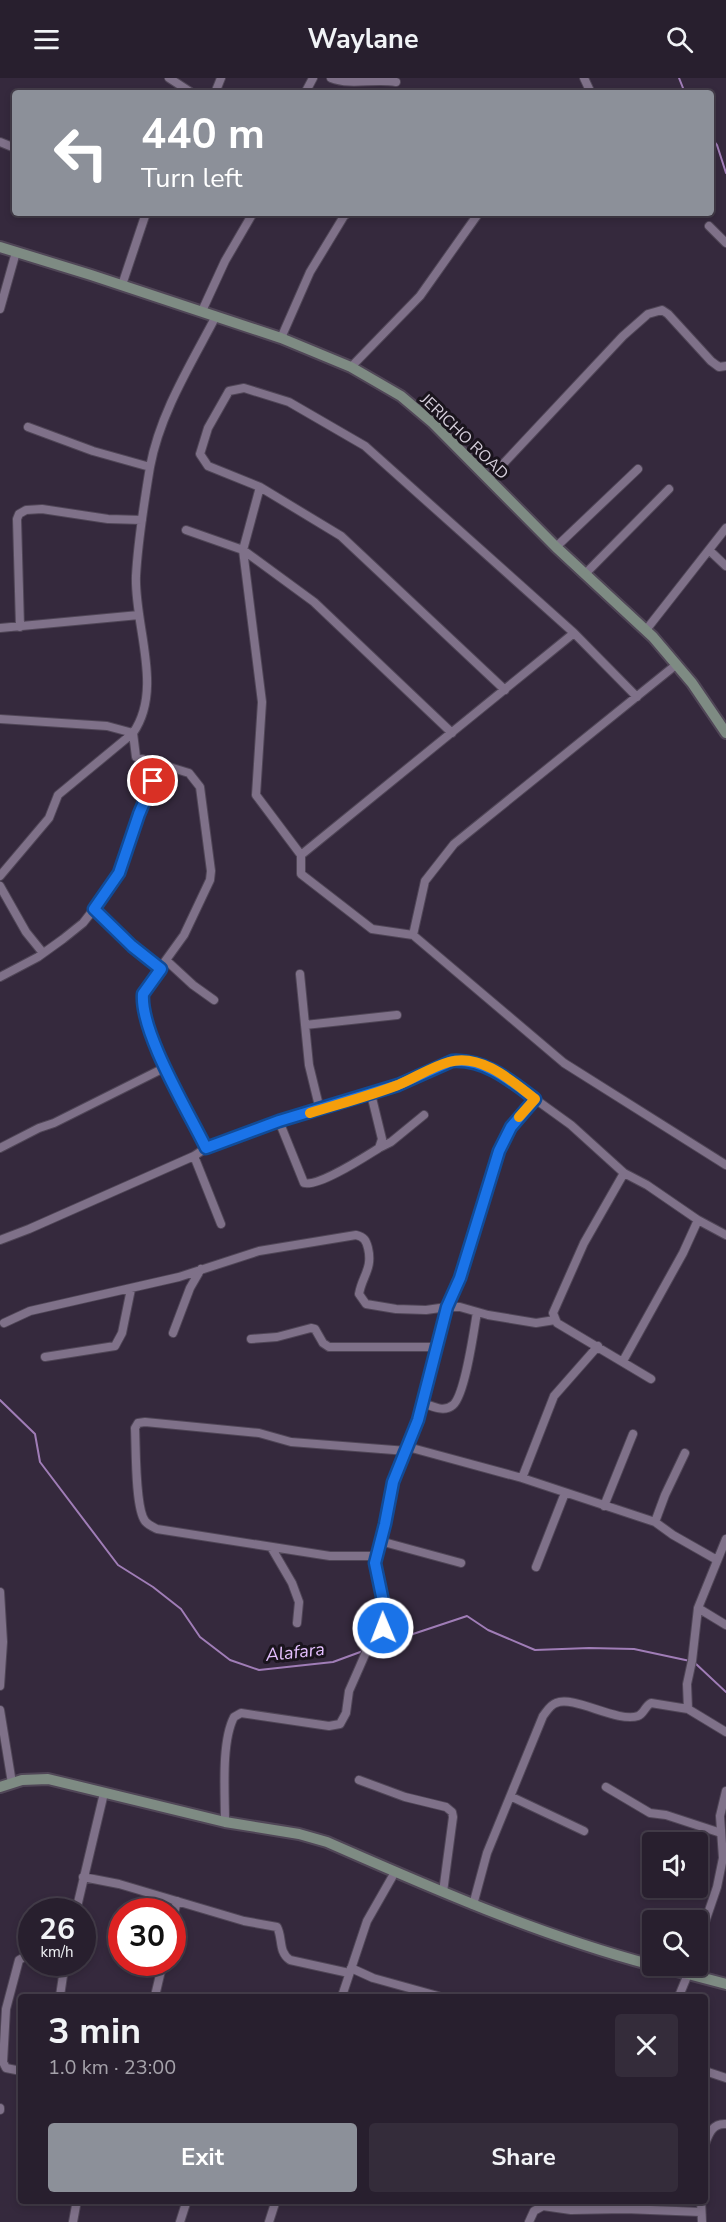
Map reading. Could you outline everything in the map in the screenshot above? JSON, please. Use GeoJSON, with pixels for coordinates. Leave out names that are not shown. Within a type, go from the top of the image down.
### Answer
{"type":"FeatureCollection","features":[{"type":"Feature","properties":{"kind":"street"},"geometry":{"type":"LineString","coordinates":[[169,78],[187,90]]}},
{"type":"Feature","properties":{"kind":"street"},"geometry":{"type":"LineString","coordinates":[[331,78],[345,82],[384,79],[396,82]]}},
{"type":"Feature","properties":{"kind":"street"},"geometry":{"type":"LineString","coordinates":[[122,285],[145,216]]}},
{"type":"Feature","properties":{"kind":"street"},"geometry":{"type":"LineString","coordinates":[[202,311],[225,261],[251,216]]}},
{"type":"Feature","properties":{"kind":"street"},"geometry":{"type":"LineString","coordinates":[[281,338],[310,272],[344,216]]}},
{"type":"Feature","properties":{"kind":"street"},"geometry":{"type":"LineString","coordinates":[[351,367],[427,287],[477,216]]}},
{"type":"Feature","properties":{"kind":"street"},"geometry":{"type":"LineString","coordinates":[[710,226],[726,243]]}},
{"type":"Feature","properties":{"kind":"street","name":"JERICHO ROAD"},"geometry":{"type":"LineString","coordinates":[[0,247],[281,338],[351,367],[401,396],[433,423],[556,547],[646,630],[692,683],[726,733]]}},
{"type":"Feature","properties":{"kind":"street"},"geometry":{"type":"LineString","coordinates":[[0,309],[16,252]]}},
{"type":"Feature","properties":{"kind":"street"},"geometry":{"type":"LineString","coordinates":[[489,479],[623,336],[648,314],[662,310],[669,314],[711,361],[719,367],[726,366]]}},
{"type":"Feature","properties":{"kind":"street"},"geometry":{"type":"LineString","coordinates":[[0,876],[49,818],[58,795],[133,733],[140,723],[146,692],[145,647],[138,615],[136,577],[150,466],[164,419],[216,316]]}},
{"type":"Feature","properties":{"kind":"street"},"geometry":{"type":"LineString","coordinates":[[505,690],[341,536],[260,487],[208,466],[200,454],[208,428],[230,390],[244,388],[289,402],[365,447],[574,633],[637,697]]}},
{"type":"Feature","properties":{"kind":"street"},"geometry":{"type":"LineString","coordinates":[[28,427],[93,451],[150,466]]}},
{"type":"Feature","properties":{"kind":"street"},"geometry":{"type":"LineString","coordinates":[[556,547],[638,469]]}},
{"type":"Feature","properties":{"kind":"street"},"geometry":{"type":"LineString","coordinates":[[260,487],[243,550],[262,702],[256,795],[301,855],[301,874],[372,929],[413,935],[564,1063],[726,1165]]}},
{"type":"Feature","properties":{"kind":"street"},"geometry":{"type":"LineString","coordinates":[[586,573],[669,489]]}},
{"type":"Feature","properties":{"kind":"street"},"geometry":{"type":"LineString","coordinates":[[20,627],[17,519],[19,514],[26,510],[42,509],[108,519],[142,520]]}},
{"type":"Feature","properties":{"kind":"street"},"geometry":{"type":"LineString","coordinates":[[646,630],[726,528]]}},
{"type":"Feature","properties":{"kind":"street"},"geometry":{"type":"LineString","coordinates":[[186,530],[243,550],[314,602],[452,733]]}},
{"type":"Feature","properties":{"kind":"street"},"geometry":{"type":"LineString","coordinates":[[709,550],[726,566]]}},
{"type":"Feature","properties":{"kind":"street"},"geometry":{"type":"LineString","coordinates":[[0,628],[138,615]]}},
{"type":"Feature","properties":{"kind":"street"},"geometry":{"type":"LineString","coordinates":[[301,855],[574,633]]}},
{"type":"Feature","properties":{"kind":"street"},"geometry":{"type":"LineString","coordinates":[[413,935],[425,881],[454,844],[677,664]]}},
{"type":"Feature","properties":{"kind":"street"},"geometry":{"type":"LineString","coordinates":[[0,719],[107,726],[133,733]]}},
{"type":"Feature","properties":{"kind":"street"},"geometry":{"type":"LineString","coordinates":[[133,733],[136,758],[189,773],[200,787],[211,871],[210,880],[184,935],[145,989],[143,1000],[153,1041],[206,1148]]}},
{"type":"Feature","properties":{"kind":"street"},"geometry":{"type":"LineString","coordinates":[[0,977],[43,953],[83,922],[94,909],[119,873],[139,814],[161,764]]}},
{"type":"Feature","properties":{"kind":"street"},"geometry":{"type":"LineString","coordinates":[[0,886],[26,932],[43,953]]}},
{"type":"Feature","properties":{"kind":"street"},"geometry":{"type":"LineString","coordinates":[[94,909],[132,946],[161,969]]}},
{"type":"Feature","properties":{"kind":"street"},"geometry":{"type":"LineString","coordinates":[[166,960],[193,985],[214,1000]]}},
{"type":"Feature","properties":{"kind":"street"},"geometry":{"type":"LineString","coordinates":[[300,974],[309,1065],[321,1110]]}},
{"type":"Feature","properties":{"kind":"street"},"geometry":{"type":"LineString","coordinates":[[305,1025],[397,1015]]}},
{"type":"Feature","properties":{"kind":"street"},"geometry":{"type":"LineString","coordinates":[[0,1240],[194,1156],[206,1148],[279,1121],[398,1085],[443,1064],[460,1060],[482,1065],[502,1074],[571,1125],[624,1173],[647,1185],[698,1221],[726,1235]]}},
{"type":"Feature","properties":{"kind":"street"},"geometry":{"type":"LineString","coordinates":[[0,1149],[166,1067]]}},
{"type":"Feature","properties":{"kind":"street"},"geometry":{"type":"LineString","coordinates":[[371,1094],[382,1138],[379,1148]]}},
{"type":"Feature","properties":{"kind":"street"},"geometry":{"type":"LineString","coordinates":[[225,1822],[225,1775],[229,1728],[234,1717],[242,1713],[329,1726],[340,1724],[344,1719],[349,1691],[367,1650],[383,1628],[385,1620],[375,1556],[385,1524],[393,1482],[418,1420],[447,1307],[460,1278],[499,1151],[511,1127],[535,1099]]}},
{"type":"Feature","properties":{"kind":"street"},"geometry":{"type":"LineString","coordinates":[[279,1121],[304,1183],[308,1184],[350,1166],[391,1142],[424,1115]]}},
{"type":"Feature","properties":{"kind":"street"},"geometry":{"type":"LineString","coordinates":[[194,1156],[221,1224]]}},
{"type":"Feature","properties":{"kind":"street"},"geometry":{"type":"LineString","coordinates":[[555,1320],[553,1313],[584,1243],[624,1173]]}},
{"type":"Feature","properties":{"kind":"street"},"geometry":{"type":"LineString","coordinates":[[623,1361],[684,1253],[698,1221]]}},
{"type":"Feature","properties":{"kind":"street"},"geometry":{"type":"LineString","coordinates":[[4,1323],[30,1311],[179,1277],[259,1251],[356,1235],[362,1236],[366,1241],[369,1254],[368,1272],[359,1291],[362,1301],[371,1306],[426,1310],[447,1307],[536,1323],[555,1320],[651,1379]]}},
{"type":"Feature","properties":{"kind":"street"},"geometry":{"type":"LineString","coordinates":[[173,1333],[189,1288],[201,1269]]}},
{"type":"Feature","properties":{"kind":"street"},"geometry":{"type":"LineString","coordinates":[[45,1357],[115,1346],[122,1333],[131,1289]]}},
{"type":"Feature","properties":{"kind":"street"},"geometry":{"type":"LineString","coordinates":[[421,1402],[442,1409],[453,1405],[461,1391],[477,1312]]}},
{"type":"Feature","properties":{"kind":"street"},"geometry":{"type":"LineString","coordinates":[[251,1339],[277,1337],[311,1328],[315,1329],[323,1343],[329,1347],[437,1347]]}},
{"type":"Feature","properties":{"kind":"street"},"geometry":{"type":"LineString","coordinates":[[522,1478],[554,1396],[598,1346]]}},
{"type":"Feature","properties":{"kind":"street"},"geometry":{"type":"LineString","coordinates":[[375,1556],[330,1556],[157,1529],[145,1521],[137,1482],[135,1428],[145,1422],[259,1433],[291,1442],[407,1449],[522,1478],[655,1522],[717,1560]]}},
{"type":"Feature","properties":{"kind":"street"},"geometry":{"type":"LineString","coordinates":[[604,1506],[633,1434]]}},
{"type":"Feature","properties":{"kind":"street"},"geometry":{"type":"LineString","coordinates":[[655,1522],[685,1453]]}},
{"type":"Feature","properties":{"kind":"street"},"geometry":{"type":"LineString","coordinates":[[536,1567],[566,1493]]}},
{"type":"Feature","properties":{"kind":"street"},"geometry":{"type":"LineString","coordinates":[[688,1709],[687,1684],[698,1608],[726,1539]]}},
{"type":"Feature","properties":{"kind":"street"},"geometry":{"type":"LineString","coordinates":[[380,1541],[461,1563]]}},
{"type":"Feature","properties":{"kind":"street"},"geometry":{"type":"LineString","coordinates":[[271,1547],[292,1583],[299,1602],[297,1623]]}},
{"type":"Feature","properties":{"kind":"street"},"geometry":{"type":"LineString","coordinates":[[0,1592],[3,1642],[0,1686]]}},
{"type":"Feature","properties":{"kind":"street"},"geometry":{"type":"LineString","coordinates":[[698,1608],[726,1625]]}},
{"type":"Feature","properties":{"kind":"street"},"geometry":{"type":"LineString","coordinates":[[473,1905],[487,1853],[512,1797],[543,1716],[550,1706],[563,1701],[628,1716],[640,1716],[651,1703],[688,1709],[726,1732]]}},
{"type":"Feature","properties":{"kind":"street"},"geometry":{"type":"LineString","coordinates":[[0,1710],[12,1783]]}},
{"type":"Feature","properties":{"kind":"street"},"geometry":{"type":"LineString","coordinates":[[0,1786],[36,1778],[48,1779],[225,1822],[299,1834],[327,1842],[473,1905],[568,1941],[642,1962]]}},
{"type":"Feature","properties":{"kind":"street"},"geometry":{"type":"LineString","coordinates":[[359,1780],[405,1797],[446,1807],[452,1812],[443,1892]]}},
{"type":"Feature","properties":{"kind":"street"},"geometry":{"type":"LineString","coordinates":[[606,1787],[650,1813],[666,1815],[721,1833]]}},
{"type":"Feature","properties":{"kind":"street"},"geometry":{"type":"LineString","coordinates":[[708,1913],[717,1887],[723,1858],[720,1816],[726,1791]]}},
{"type":"Feature","properties":{"kind":"street"},"geometry":{"type":"LineString","coordinates":[[79,1898],[104,1793]]}},
{"type":"Feature","properties":{"kind":"street"},"geometry":{"type":"LineString","coordinates":[[512,1797],[584,1831]]}},
{"type":"Feature","properties":{"kind":"street"},"geometry":{"type":"LineString","coordinates":[[343,1994],[367,1920],[395,1872]]}},
{"type":"Feature","properties":{"kind":"street"},"geometry":{"type":"LineString","coordinates":[[83,1877],[167,1898]]}},
{"type":"Feature","properties":{"kind":"street"},"geometry":{"type":"LineString","coordinates":[[186,1904],[244,1921],[277,1927],[282,1953],[290,1960],[350,1970],[431,1994]]}},
{"type":"Feature","properties":{"kind":"street"},"geometry":{"type":"LineString","coordinates":[[18,1964],[6,2017],[4,2066],[18,2070]]}},
{"type":"Feature","properties":{"kind":"street"},"geometry":{"type":"LineString","coordinates":[[60,1994],[63,1976]]}},
{"type":"Feature","properties":{"kind":"street"},"geometry":{"type":"LineString","coordinates":[[155,1994],[160,1976]]}},
{"type":"Feature","properties":{"kind":"street"},"geometry":{"type":"LineString","coordinates":[[680,1994],[692,1976]]}},
{"type":"Feature","properties":{"kind":"street"},"geometry":{"type":"LineString","coordinates":[[697,1976],[726,1984]]}},
{"type":"Feature","properties":{"kind":"street"},"geometry":{"type":"LineString","coordinates":[[708,2072],[726,2078]]}},
{"type":"Feature","properties":{"kind":"street"},"geometry":{"type":"LineString","coordinates":[[708,2129],[726,2124]]}},
{"type":"Feature","properties":{"kind":"street"},"geometry":{"type":"LineString","coordinates":[[73,2222],[76,2204]]}},
{"type":"Feature","properties":{"kind":"street"},"geometry":{"type":"LineString","coordinates":[[180,2222],[186,2204]]}},
{"type":"Feature","properties":{"kind":"street"},"geometry":{"type":"LineString","coordinates":[[269,2222],[275,2204]]}},
{"type":"Feature","properties":{"kind":"street"},"geometry":{"type":"LineString","coordinates":[[529,2222],[536,2204]]}},
{"type":"Feature","properties":{"kind":"street"},"geometry":{"type":"LineString","coordinates":[[700,2204],[702,2222]]}},
{"type":"Feature","properties":{"kind":"street"},"geometry":{"type":"LineString","coordinates":[[534,2211],[543,2206],[571,2210],[625,2209],[701,2212]]}},
{"type":"Feature","properties":{"kind":"waterway"},"geometry":{"type":"LineString","coordinates":[[679,78],[684,90]]}},
{"type":"Feature","properties":{"kind":"waterway"},"geometry":{"type":"LineString","coordinates":[[714,141],[726,173]]}},
{"type":"Feature","properties":{"kind":"waterway","name":"Alafara"},"geometry":{"type":"LineString","coordinates":[[0,1400],[35,1434],[40,1462],[118,1565],[153,1587],[181,1609],[200,1637],[230,1660],[259,1670],[333,1662],[363,1651]]}},
{"type":"Feature","properties":{"kind":"waterway","name":"Alafara"},"geometry":{"type":"LineString","coordinates":[[371,1648],[467,1616],[488,1630],[535,1650],[634,1649],[690,1661]]}},
{"type":"Feature","properties":{"kind":"waterway","name":"Alafara"},"geometry":{"type":"LineString","coordinates":[[695,1663],[726,1692]]}},
{"type":"Feature","properties":{"kind":"slow traffic"},"geometry":{"type":"LineString","coordinates":[[310,1113],[398,1085],[443,1064],[460,1060],[490,1068],[502,1074],[535,1099],[519,1117]]}},
{"type":"Feature","properties":{"kind":"route"},"geometry":{"type":"LineString","coordinates":[[153,781],[119,873],[94,909],[132,946],[161,969],[143,994],[147,1021],[153,1041],[206,1148],[279,1121],[398,1085],[452,1061],[460,1060],[490,1068],[502,1074],[535,1099],[511,1127],[499,1151],[460,1278],[447,1307],[418,1420],[407,1451],[395,1473],[385,1524],[375,1556],[385,1611],[383,1628]]}}]}
